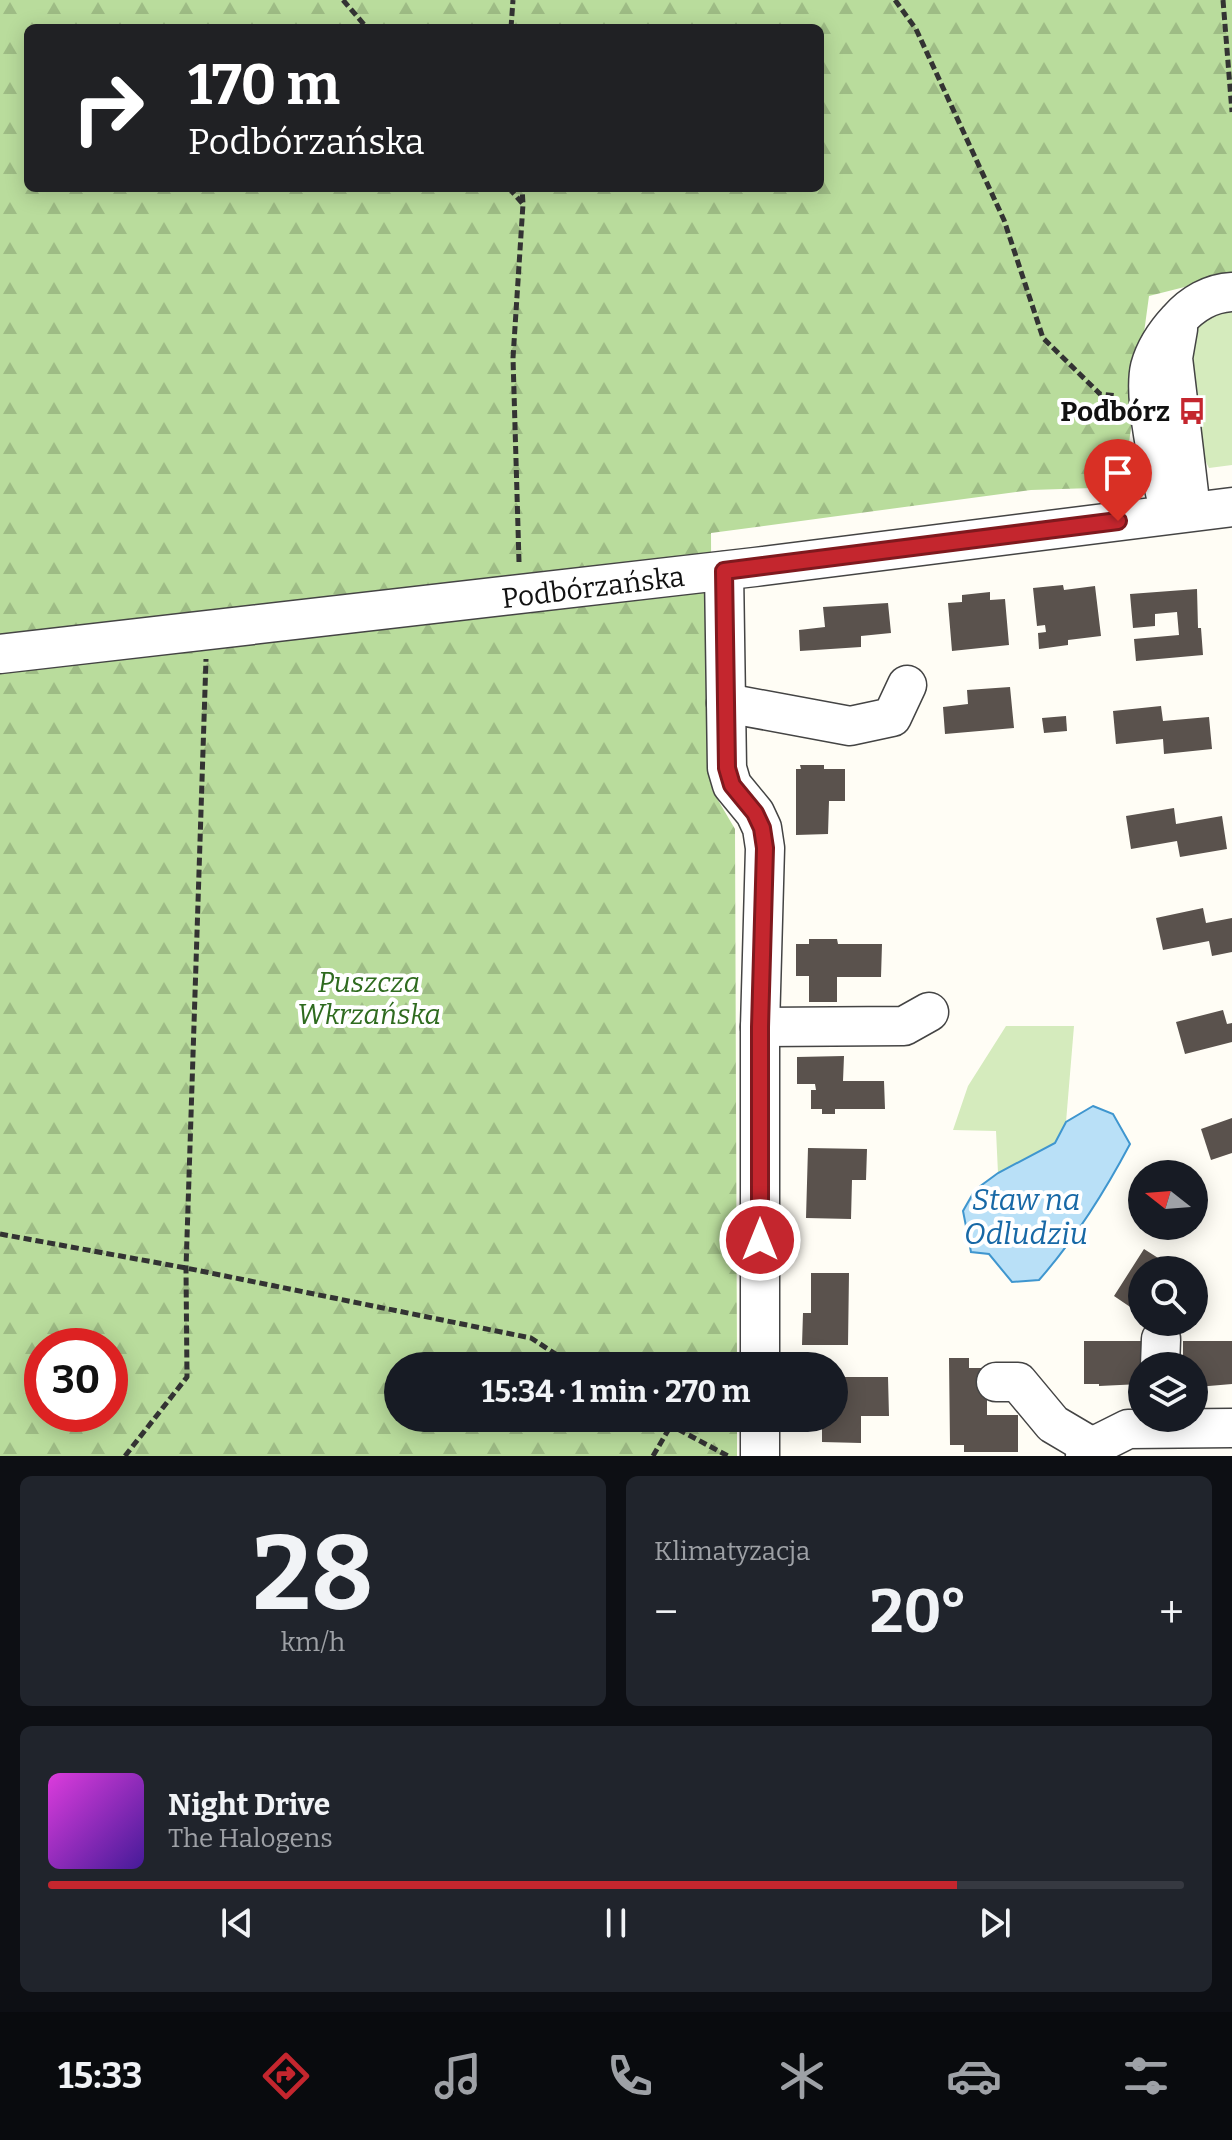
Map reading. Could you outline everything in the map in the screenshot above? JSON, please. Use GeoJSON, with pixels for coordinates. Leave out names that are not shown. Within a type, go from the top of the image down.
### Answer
{"type":"FeatureCollection","features":[{"type":"Feature","properties":{"kind":"street"},"geometry":{"type":"LineString","coordinates":[[1180,514],[1158,464],[1149,375],[1155,353],[1167,333],[1191,307],[1212,296],[1232,292]]}},
{"type":"Feature","properties":{"kind":"street"},"geometry":{"type":"LineString","coordinates":[[1180,514],[1173,351],[1175,336],[1191,307]]}},
{"type":"Feature","properties":{"kind":"street","name":"Podbórzańska"},"geometry":{"type":"LineString","coordinates":[[0,654],[724,571],[1232,507]]}},
{"type":"Feature","properties":{"kind":"street"},"geometry":{"type":"LineString","coordinates":[[724,571],[727,768],[732,785],[759,821],[765,848],[760,1027],[760,1352]]}},
{"type":"Feature","properties":{"kind":"street"},"geometry":{"type":"LineString","coordinates":[[726,703],[850,726],[892,717],[907,685]]}},
{"type":"Feature","properties":{"kind":"street"},"geometry":{"type":"LineString","coordinates":[[760,1027],[904,1026],[929,1012]]}},
{"type":"Feature","properties":{"kind":"street"},"geometry":{"type":"LineString","coordinates":[[996,1382],[1018,1382],[1053,1424],[1089,1451],[1128,1429]]}},
{"type":"Feature","properties":{"kind":"street"},"geometry":{"type":"LineString","coordinates":[[1208,1426],[1232,1428]]}},
{"type":"Feature","properties":{"kind":"street"},"geometry":{"type":"LineString","coordinates":[[760,1432],[760,1456]]}},
{"type":"Feature","properties":{"kind":"path"},"geometry":{"type":"LineString","coordinates":[[343,0],[364,24]]}},
{"type":"Feature","properties":{"kind":"path"},"geometry":{"type":"LineString","coordinates":[[511,24],[513,0]]}},
{"type":"Feature","properties":{"kind":"path"},"geometry":{"type":"LineString","coordinates":[[895,0],[916,29],[1004,220],[1043,338],[1100,394],[1150,399]]}},
{"type":"Feature","properties":{"kind":"path"},"geometry":{"type":"LineString","coordinates":[[1223,0],[1232,112]]}},
{"type":"Feature","properties":{"kind":"path"},"geometry":{"type":"LineString","coordinates":[[512,192],[523,204]]}},
{"type":"Feature","properties":{"kind":"path"},"geometry":{"type":"LineString","coordinates":[[514,596],[520,553],[513,358],[522,192]]}},
{"type":"Feature","properties":{"kind":"path"},"geometry":{"type":"LineString","coordinates":[[125,1456],[187,1377],[186,1268],[206,630]]}},
{"type":"Feature","properties":{"kind":"path"},"geometry":{"type":"LineString","coordinates":[[0,1234],[531,1338],[552,1352]]}},
{"type":"Feature","properties":{"kind":"path"},"geometry":{"type":"LineString","coordinates":[[653,1456],[667,1432]]}},
{"type":"Feature","properties":{"kind":"path"},"geometry":{"type":"LineString","coordinates":[[680,1432],[729,1456]]}},
{"type":"Feature","properties":{"kind":"green space","name":"Puszcza Wkrzańska"},"geometry":{"type":"Polygon","coordinates":[[[0,0],[1232,0],[1232,275],[1149,296],[1123,487],[1031,490],[711,533],[712,790],[735,829],[737,1352],[384,1352],[384,1432],[737,1432],[737,1456],[0,1456],[0,0]]]}},
{"type":"Feature","properties":{"kind":"green space"},"geometry":{"type":"Polygon","coordinates":[[[1232,306],[1232,465],[1209,468],[1203,456],[1182,350],[1193,325],[1232,306]]]}},
{"type":"Feature","properties":{"kind":"green space"},"geometry":{"type":"Polygon","coordinates":[[[1006,1026],[1074,1026],[1066,1122],[1055,1143],[998,1173],[996,1131],[953,1130],[968,1086],[1006,1026]]]}},
{"type":"Feature","properties":{"kind":"water","name":"Staw na Odludziu"},"geometry":{"type":"Polygon","coordinates":[[[1093,1106],[1113,1114],[1130,1144],[1089,1215],[1039,1280],[1012,1282],[989,1254],[971,1252],[963,1211],[975,1190],[998,1173],[1055,1143],[1066,1122],[1093,1106]]]}},
{"type":"Feature","properties":{"kind":"building"},"geometry":{"type":"Polygon","coordinates":[[[1063,585],[1064,590],[1095,586],[1101,636],[1068,640],[1068,645],[1039,649],[1038,633],[1046,632],[1045,625],[1037,626],[1033,588],[1063,585]]]}},
{"type":"Feature","properties":{"kind":"building"},"geometry":{"type":"Polygon","coordinates":[[[1197,589],[1198,628],[1201,628],[1203,655],[1136,661],[1134,639],[1179,635],[1177,612],[1155,614],[1155,626],[1133,628],[1130,594],[1197,589]]]}},
{"type":"Feature","properties":{"kind":"building"},"geometry":{"type":"Polygon","coordinates":[[[990,592],[990,600],[1005,599],[1009,645],[952,651],[948,603],[962,602],[962,595],[990,592]]]}},
{"type":"Feature","properties":{"kind":"building"},"geometry":{"type":"Polygon","coordinates":[[[888,603],[891,633],[861,636],[861,647],[800,651],[799,630],[825,627],[823,607],[888,603]]]}},
{"type":"Feature","properties":{"kind":"building"},"geometry":{"type":"Polygon","coordinates":[[[1010,687],[1014,728],[945,734],[943,707],[968,704],[967,690],[1010,687]]]}},
{"type":"Feature","properties":{"kind":"building"},"geometry":{"type":"Polygon","coordinates":[[[1161,706],[1163,721],[1209,717],[1212,749],[1164,754],[1163,739],[1116,744],[1113,711],[1161,706]]]}},
{"type":"Feature","properties":{"kind":"building"},"geometry":{"type":"Polygon","coordinates":[[[1066,716],[1067,731],[1044,733],[1042,718],[1066,716]]]}},
{"type":"Feature","properties":{"kind":"building"},"geometry":{"type":"Polygon","coordinates":[[[800,765],[845,769],[845,801],[829,801],[828,834],[796,835],[796,769],[801,769],[800,765]]]}},
{"type":"Feature","properties":{"kind":"building"},"geometry":{"type":"Polygon","coordinates":[[[1174,808],[1176,824],[1222,816],[1227,849],[1180,857],[1177,841],[1131,849],[1126,816],[1174,808]]]}},
{"type":"Feature","properties":{"kind":"building"},"geometry":{"type":"Polygon","coordinates":[[[1203,908],[1206,923],[1232,918],[1232,952],[1212,956],[1209,941],[1163,950],[1156,918],[1203,908]]]}},
{"type":"Feature","properties":{"kind":"building"},"geometry":{"type":"Polygon","coordinates":[[[809,939],[837,939],[838,944],[882,944],[881,977],[837,977],[837,1002],[809,1002],[809,976],[796,976],[796,944],[809,944],[809,939]]]}},
{"type":"Feature","properties":{"kind":"building"},"geometry":{"type":"Polygon","coordinates":[[[1223,1010],[1227,1024],[1232,1023],[1232,1042],[1185,1054],[1176,1022],[1223,1010]]]}},
{"type":"Feature","properties":{"kind":"building"},"geometry":{"type":"Polygon","coordinates":[[[844,1056],[843,1081],[884,1081],[885,1109],[835,1109],[835,1114],[822,1114],[822,1109],[811,1109],[811,1090],[816,1090],[815,1084],[797,1084],[797,1057],[844,1056]]]}},
{"type":"Feature","properties":{"kind":"building"},"geometry":{"type":"Polygon","coordinates":[[[1232,1118],[1232,1153],[1211,1160],[1201,1129],[1232,1118]]]}},
{"type":"Feature","properties":{"kind":"building"},"geometry":{"type":"Polygon","coordinates":[[[808,1148],[867,1149],[866,1180],[852,1180],[851,1219],[806,1218],[808,1148]]]}},
{"type":"Feature","properties":{"kind":"building"},"geometry":{"type":"Polygon","coordinates":[[[1144,1249],[1155,1256],[1140,1256],[1144,1249]]]}},
{"type":"Feature","properties":{"kind":"building"},"geometry":{"type":"Polygon","coordinates":[[[811,1273],[849,1273],[848,1345],[802,1345],[803,1313],[811,1313],[811,1273]]]}},
{"type":"Feature","properties":{"kind":"building"},"geometry":{"type":"Polygon","coordinates":[[[1128,1274],[1128,1306],[1114,1296],[1128,1274]]]}},
{"type":"Feature","properties":{"kind":"building"},"geometry":{"type":"Polygon","coordinates":[[[1084,1341],[1141,1341],[1141,1352],[1128,1352],[1128,1385],[1084,1384],[1084,1341]]]}},
{"type":"Feature","properties":{"kind":"building"},"geometry":{"type":"Polygon","coordinates":[[[1183,1341],[1232,1341],[1232,1384],[1208,1386],[1208,1352],[1183,1352],[1183,1341]]]}},
{"type":"Feature","properties":{"kind":"building"},"geometry":{"type":"Polygon","coordinates":[[[949,1358],[969,1358],[969,1368],[993,1368],[987,1396],[987,1415],[1018,1415],[1018,1452],[964,1452],[964,1445],[950,1445],[949,1358]]]}},
{"type":"Feature","properties":{"kind":"building"},"geometry":{"type":"Polygon","coordinates":[[[848,1377],[888,1377],[889,1416],[861,1416],[861,1443],[822,1442],[822,1432],[848,1432],[848,1377]]]}},
{"type":"Feature","properties":{"kind":"place","name":"Podbórz"},"geometry":{"type":"Point","coordinates":[1192,411]}},
{"type":"Feature","properties":{"kind":"route"},"geometry":{"type":"LineString","coordinates":[[760,1240],[760,1027],[765,848],[762,828],[755,813],[732,785],[727,768],[724,571],[1118,521]]}}]}
